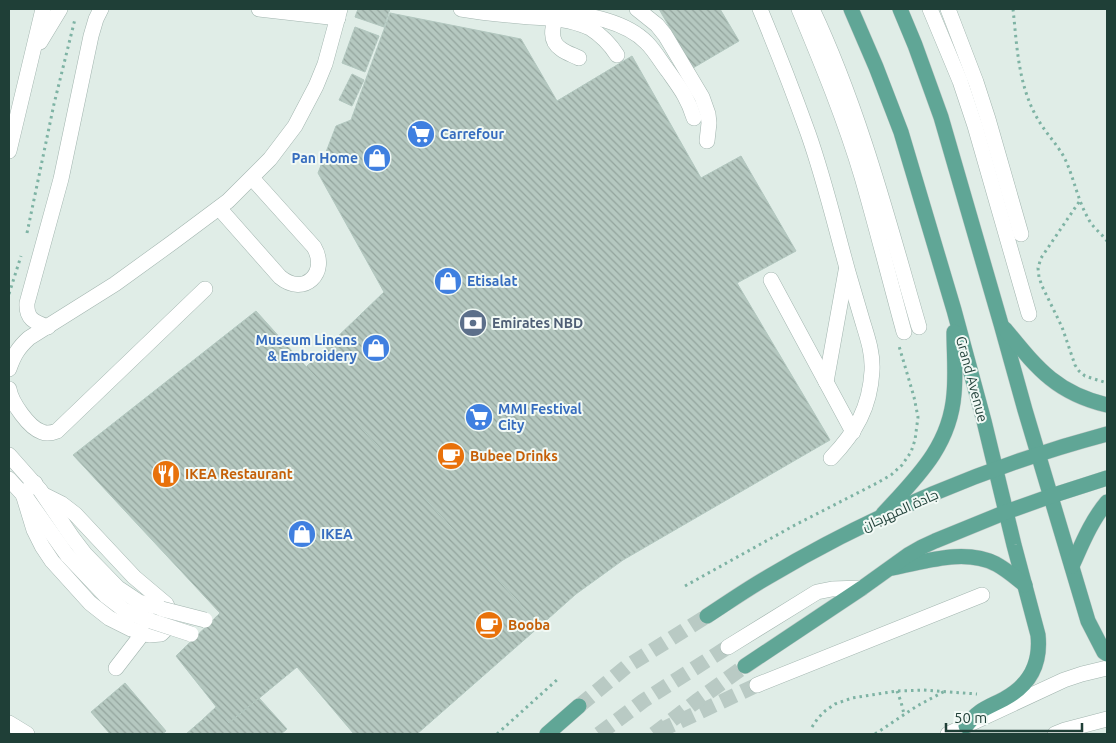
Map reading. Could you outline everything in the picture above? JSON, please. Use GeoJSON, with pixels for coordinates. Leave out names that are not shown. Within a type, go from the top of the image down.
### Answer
{"type":"FeatureCollection","features":[{"type":"Feature","properties":{"kind":"main road","name":"Grand Avenue"},"geometry":{"type":"LineString","coordinates":[[851,9],[876,67],[900,132],[954,310],[1038,635],[1038,657],[1030,677],[1023,686],[1015,693],[982,710],[966,726]]}},
{"type":"Feature","properties":{"kind":"main road"},"geometry":{"type":"LineString","coordinates":[[900,9],[941,117],[1088,621],[1104,652],[1107,654]]}},
{"type":"Feature","properties":{"kind":"main road"},"geometry":{"type":"LineString","coordinates":[[880,517],[930,461],[948,424],[954,393],[954,310]]}},
{"type":"Feature","properties":{"kind":"main road"},"geometry":{"type":"LineString","coordinates":[[1001,324],[1043,373],[1081,397],[1107,405]]}},
{"type":"Feature","properties":{"kind":"main road","name":"جادة المهرجان"},"geometry":{"type":"LineString","coordinates":[[707,616],[768,577],[880,517],[996,469],[1038,454],[1107,434]]}},
{"type":"Feature","properties":{"kind":"main road"},"geometry":{"type":"LineString","coordinates":[[745,666],[908,555],[934,540],[1006,512],[1107,478]]}},
{"type":"Feature","properties":{"kind":"main road"},"geometry":{"type":"LineString","coordinates":[[1072,566],[1095,518],[1107,502]]}},
{"type":"Feature","properties":{"kind":"main road"},"geometry":{"type":"LineString","coordinates":[[888,569],[952,557],[975,557],[1003,568],[1025,585]]}},
{"type":"Feature","properties":{"kind":"main road"},"geometry":{"type":"LineString","coordinates":[[546,734],[579,706]]}},
{"type":"Feature","properties":{"kind":"street"},"geometry":{"type":"LineString","coordinates":[[9,151],[43,9]]}},
{"type":"Feature","properties":{"kind":"street"},"geometry":{"type":"LineString","coordinates":[[32,54],[60,9]]}},
{"type":"Feature","properties":{"kind":"street"},"geometry":{"type":"LineString","coordinates":[[48,326],[30,318],[27,303],[61,179],[91,36],[101,9]]}},
{"type":"Feature","properties":{"kind":"street"},"geometry":{"type":"LineString","coordinates":[[9,369],[13,357],[29,338],[115,284],[219,208],[252,178],[283,143],[306,108],[316,86],[339,14],[259,9]]}},
{"type":"Feature","properties":{"kind":"street"},"geometry":{"type":"LineString","coordinates":[[461,9],[499,14],[553,13],[607,20],[628,29],[646,42],[684,93],[694,118]]}},
{"type":"Feature","properties":{"kind":"street"},"geometry":{"type":"LineString","coordinates":[[636,9],[657,25],[665,35],[702,97],[706,105],[709,123],[707,141]]}},
{"type":"Feature","properties":{"kind":"street"},"geometry":{"type":"LineString","coordinates":[[760,9],[785,69],[808,134],[829,200],[872,352],[871,385],[861,418],[843,446],[831,458]]}},
{"type":"Feature","properties":{"kind":"street"},"geometry":{"type":"LineString","coordinates":[[799,9],[823,66],[862,177],[904,332]]}},
{"type":"Feature","properties":{"kind":"street"},"geometry":{"type":"LineString","coordinates":[[812,9],[849,95],[869,155],[919,328]]}},
{"type":"Feature","properties":{"kind":"street"},"geometry":{"type":"LineString","coordinates":[[930,9],[960,81],[975,126],[1029,314]]}},
{"type":"Feature","properties":{"kind":"street"},"geometry":{"type":"LineString","coordinates":[[948,9],[976,82],[1025,233],[997,116],[985,78],[958,9]]}},
{"type":"Feature","properties":{"kind":"street"},"geometry":{"type":"LineString","coordinates":[[553,13],[590,29],[601,36],[617,54]]}},
{"type":"Feature","properties":{"kind":"street"},"geometry":{"type":"LineString","coordinates":[[553,13],[552,32],[554,41],[560,49],[579,58]]}},
{"type":"Feature","properties":{"kind":"street"},"geometry":{"type":"LineString","coordinates":[[219,208],[286,282],[299,285],[312,279],[319,267],[320,260],[314,247],[252,178]]}},
{"type":"Feature","properties":{"kind":"street"},"geometry":{"type":"LineString","coordinates":[[826,382],[847,267]]}},
{"type":"Feature","properties":{"kind":"street"},"geometry":{"type":"LineString","coordinates":[[771,280],[853,432]]}},
{"type":"Feature","properties":{"kind":"street"},"geometry":{"type":"LineString","coordinates":[[9,389],[15,406],[36,430],[52,433],[206,289]]}},
{"type":"Feature","properties":{"kind":"street"},"geometry":{"type":"LineString","coordinates":[[9,455],[40,489],[78,545],[118,588],[138,602],[205,620]]}},
{"type":"Feature","properties":{"kind":"street"},"geometry":{"type":"LineString","coordinates":[[9,479],[33,506],[67,555],[106,596],[122,609],[132,614],[155,635],[166,630],[171,620],[171,614],[166,604],[134,577],[75,514],[40,489]]}},
{"type":"Feature","properties":{"kind":"street"},"geometry":{"type":"LineString","coordinates":[[23,494],[40,489]]}},
{"type":"Feature","properties":{"kind":"street"},"geometry":{"type":"LineString","coordinates":[[728,647],[817,592],[832,589],[862,588]]}},
{"type":"Feature","properties":{"kind":"street"},"geometry":{"type":"LineString","coordinates":[[757,685],[982,595]]}},
{"type":"Feature","properties":{"kind":"street"},"geometry":{"type":"LineString","coordinates":[[147,627],[191,634]]}},
{"type":"Feature","properties":{"kind":"street"},"geometry":{"type":"LineString","coordinates":[[116,668],[147,627]]}},
{"type":"Feature","properties":{"kind":"street"},"geometry":{"type":"LineString","coordinates":[[948,734],[1064,680],[1107,668]]}},
{"type":"Feature","properties":{"kind":"street"},"geometry":{"type":"LineString","coordinates":[[1055,734],[1107,719]]}},
{"type":"Feature","properties":{"kind":"street"},"geometry":{"type":"LineString","coordinates":[[9,723],[27,734]]}},
{"type":"Feature","properties":{"kind":"path"},"geometry":{"type":"LineString","coordinates":[[1013,9],[1018,57],[1023,84],[1029,101],[1067,164],[1088,219],[1107,241]]}},
{"type":"Feature","properties":{"kind":"path"},"geometry":{"type":"LineString","coordinates":[[26,242],[54,104],[75,18]]}},
{"type":"Feature","properties":{"kind":"path"},"geometry":{"type":"LineString","coordinates":[[1080,201],[1041,258],[1038,268],[1039,277],[1062,327],[1075,365],[1085,376],[1107,383]]}},
{"type":"Feature","properties":{"kind":"path"},"geometry":{"type":"LineString","coordinates":[[9,294],[23,250]]}},
{"type":"Feature","properties":{"kind":"path"},"geometry":{"type":"LineString","coordinates":[[497,734],[559,678]]}},
{"type":"Feature","properties":{"kind":"path"},"geometry":{"type":"LineString","coordinates":[[812,728],[825,711],[844,700],[897,691],[924,690],[978,694]]}},
{"type":"Feature","properties":{"kind":"path"},"geometry":{"type":"LineString","coordinates":[[897,691],[902,702],[904,714]]}},
{"type":"Feature","properties":{"kind":"path"},"geometry":{"type":"LineString","coordinates":[[875,734],[917,706],[946,691]]}},
{"type":"Feature","properties":{"kind":"building"},"geometry":{"type":"Polygon","coordinates":[[[358,9],[390,9],[384,27],[355,17],[358,9]]]}},
{"type":"Feature","properties":{"kind":"building"},"geometry":{"type":"Polygon","coordinates":[[[659,9],[720,9],[739,41],[693,68],[659,9]]]}},
{"type":"Feature","properties":{"kind":"building"},"geometry":{"type":"Polygon","coordinates":[[[390,13],[521,39],[557,101],[632,56],[701,178],[741,156],[796,251],[737,283],[830,440],[623,560],[576,594],[540,626],[306,367],[384,292],[318,173],[336,126],[351,120],[390,13]]]}},
{"type":"Feature","properties":{"kind":"building"},"geometry":{"type":"Polygon","coordinates":[[[355,27],[379,36],[365,72],[342,63],[355,27]]]}},
{"type":"Feature","properties":{"kind":"building"},"geometry":{"type":"Polygon","coordinates":[[[352,74],[364,80],[352,106],[339,100],[352,74]]]}},
{"type":"Feature","properties":{"kind":"building","name":"IKEA"},"geometry":{"type":"Polygon","coordinates":[[[256,311],[540,626],[417,734],[354,734],[297,667],[229,723],[176,656],[220,613],[73,455],[256,311]]]}},
{"type":"Feature","properties":{"kind":"building"},"geometry":{"type":"Polygon","coordinates":[[[125,683],[166,731],[162,734],[110,734],[91,712],[125,683]]]}},
{"type":"Feature","properties":{"kind":"building"},"geometry":{"type":"Polygon","coordinates":[[[259,698],[287,729],[281,734],[213,734],[201,721],[216,707],[229,723],[259,698]]]}},
{"type":"Feature","properties":{"kind":"building"},"geometry":{"type":"Polygon","coordinates":[[[201,721],[213,734],[186,734],[201,721]]]}},
{"type":"Feature","properties":{"kind":"tunnel"},"geometry":{"type":"LineString","coordinates":[[579,706],[626,667],[707,616]]}},
{"type":"Feature","properties":{"kind":"tunnel"},"geometry":{"type":"LineString","coordinates":[[599,734],[643,701],[728,647]]}},
{"type":"Feature","properties":{"kind":"tunnel"},"geometry":{"type":"LineString","coordinates":[[654,734],[745,666]]}},
{"type":"Feature","properties":{"kind":"tunnel"},"geometry":{"type":"LineString","coordinates":[[659,731],[757,685]]}},
{"type":"Feature","properties":{"kind":"place","name":"Carrefour"},"geometry":{"type":"Point","coordinates":[421,134]}},
{"type":"Feature","properties":{"kind":"place","name":"Pan Home"},"geometry":{"type":"Point","coordinates":[377,158]}},
{"type":"Feature","properties":{"kind":"place","name":"Etisalat"},"geometry":{"type":"Point","coordinates":[448,281]}},
{"type":"Feature","properties":{"kind":"place","name":"Emirates NBD"},"geometry":{"type":"Point","coordinates":[473,323]}},
{"type":"Feature","properties":{"kind":"place","name":"Museum Linens & Embroidery"},"geometry":{"type":"Point","coordinates":[376,348]}},
{"type":"Feature","properties":{"kind":"place","name":"MMI Festival City"},"geometry":{"type":"Point","coordinates":[479,417]}},
{"type":"Feature","properties":{"kind":"place","name":"Bubee Drinks"},"geometry":{"type":"Point","coordinates":[451,456]}},
{"type":"Feature","properties":{"kind":"place","name":"IKEA Restaurant"},"geometry":{"type":"Point","coordinates":[166,474]}},
{"type":"Feature","properties":{"kind":"place","name":"IKEA"},"geometry":{"type":"Point","coordinates":[302,534]}},
{"type":"Feature","properties":{"kind":"place","name":"Booba"},"geometry":{"type":"Point","coordinates":[489,625]}}]}
